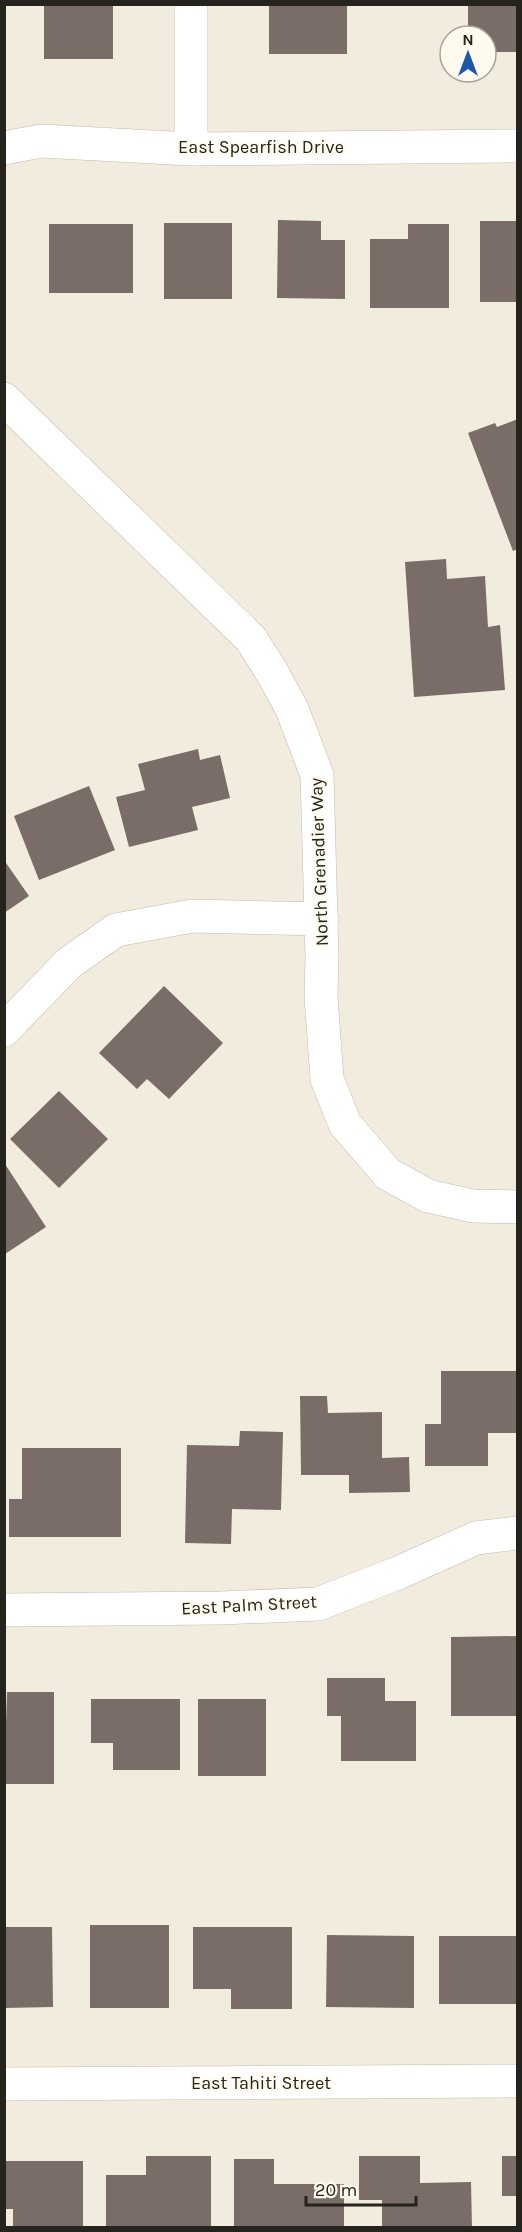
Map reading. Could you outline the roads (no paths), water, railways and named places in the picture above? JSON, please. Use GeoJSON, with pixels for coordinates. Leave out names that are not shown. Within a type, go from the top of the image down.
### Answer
{"type":"FeatureCollection","features":[{"type":"Feature","properties":{"kind":"street"},"geometry":{"type":"LineString","coordinates":[[191,4],[191,148]]}},
{"type":"Feature","properties":{"kind":"street","name":"East Spearfish Drive"},"geometry":{"type":"LineString","coordinates":[[4,148],[41,141],[191,148],[518,146]]}},
{"type":"Feature","properties":{"kind":"street","name":"North Grenadier Way"},"geometry":{"type":"LineString","coordinates":[[4,399],[250,639],[292,709],[317,776],[322,919],[321,997],[327,1079],[345,1124],[388,1174],[428,1197],[473,1206],[518,1207]]}},
{"type":"Feature","properties":{"kind":"street"},"geometry":{"type":"LineString","coordinates":[[4,1030],[69,963],[116,930],[192,916],[322,919]]}},
{"type":"Feature","properties":{"kind":"street","name":"East Palm Street"},"geometry":{"type":"LineString","coordinates":[[4,1610],[220,1608],[318,1604],[398,1573],[477,1538],[518,1533]]}},
{"type":"Feature","properties":{"kind":"street","name":"East Tahiti Street"},"geometry":{"type":"LineString","coordinates":[[4,2084],[518,2081]]}}]}
